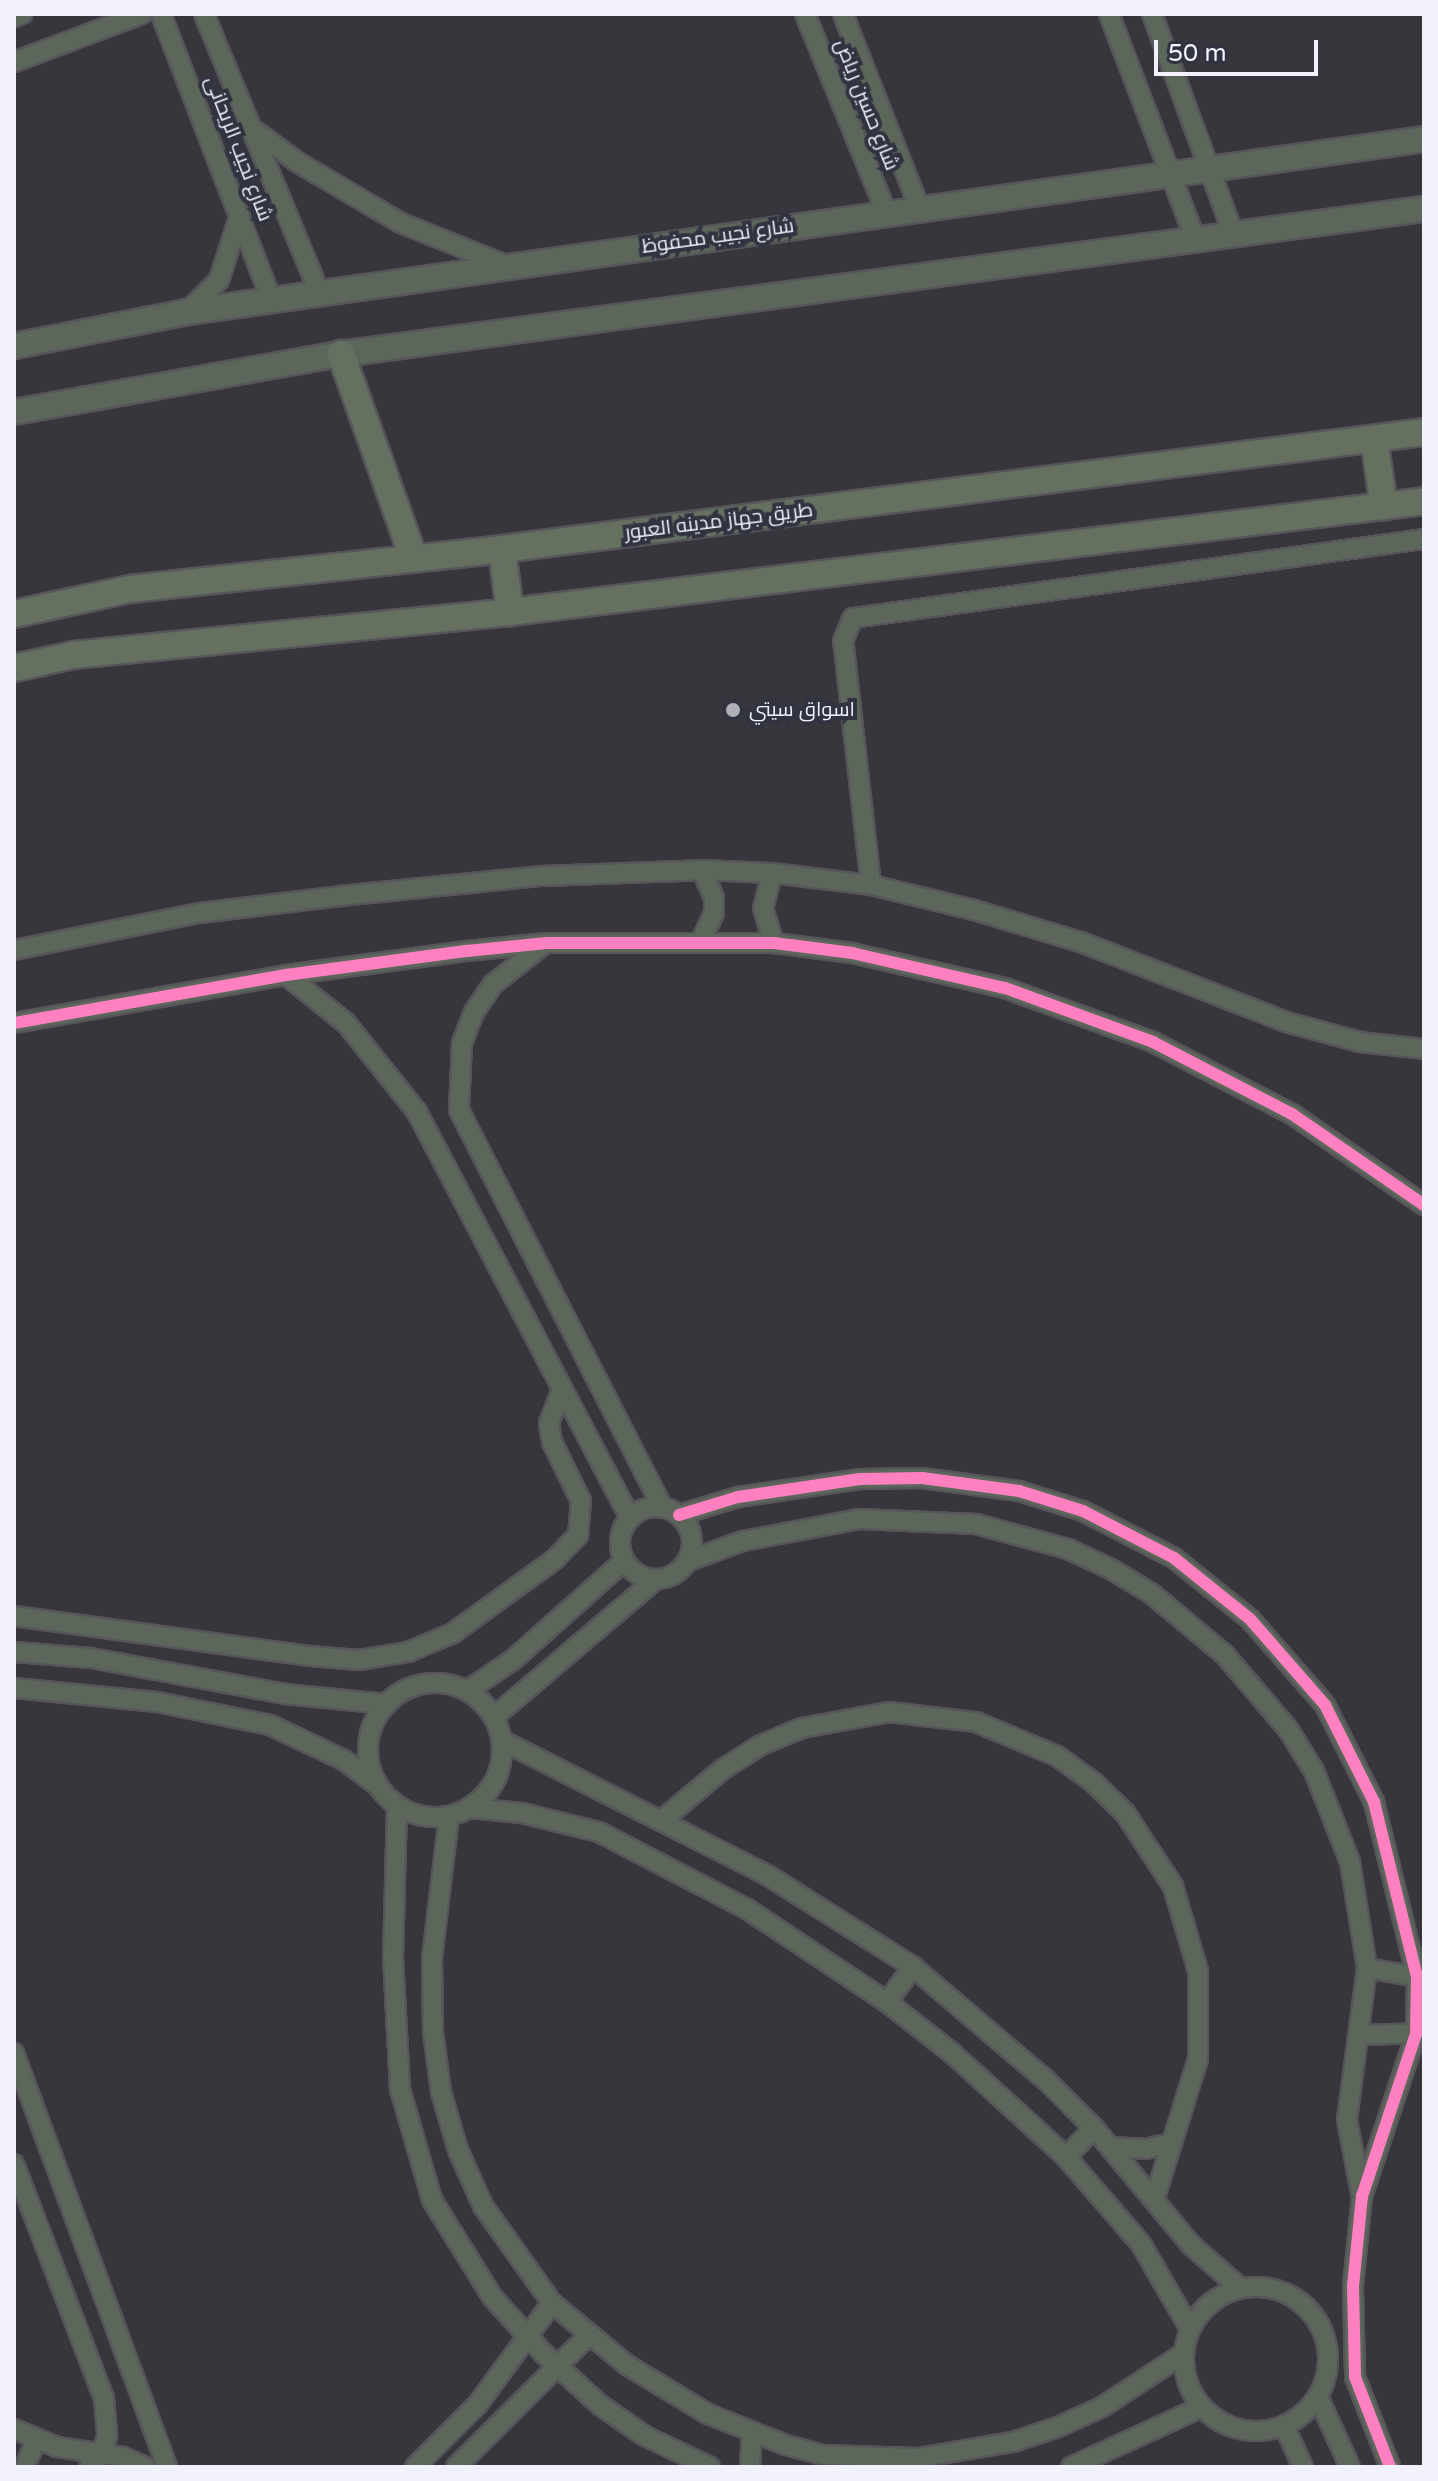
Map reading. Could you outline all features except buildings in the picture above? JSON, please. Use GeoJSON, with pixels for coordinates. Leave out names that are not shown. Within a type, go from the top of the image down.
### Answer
{"type":"FeatureCollection","features":[{"type":"Feature","properties":{"kind":"main road"},"geometry":{"type":"LineString","coordinates":[[341,354],[413,556]]}},
{"type":"Feature","properties":{"kind":"main road","name":"طريق جهاز مدينه العبور"},"geometry":{"type":"LineString","coordinates":[[14,614],[130,589],[413,556],[502,549],[1424,432]]}},
{"type":"Feature","properties":{"kind":"main road"},"geometry":{"type":"LineString","coordinates":[[1374,439],[1384,506]]}},
{"type":"Feature","properties":{"kind":"main road"},"geometry":{"type":"LineString","coordinates":[[14,668],[73,655],[510,612],[1424,501]]}},
{"type":"Feature","properties":{"kind":"main road"},"geometry":{"type":"LineString","coordinates":[[502,549],[510,612]]}},
{"type":"Feature","properties":{"kind":"street"},"geometry":{"type":"LineString","coordinates":[[14,17],[22,14]]}},
{"type":"Feature","properties":{"kind":"street"},"geometry":{"type":"LineString","coordinates":[[14,62],[142,14]]}},
{"type":"Feature","properties":{"kind":"street","name":"شارع نجيب الريحانى"},"geometry":{"type":"LineString","coordinates":[[161,14],[272,301]]}},
{"type":"Feature","properties":{"kind":"street","name":"شارع نجيب الريحانى"},"geometry":{"type":"LineString","coordinates":[[204,14],[320,294]]}},
{"type":"Feature","properties":{"kind":"street","name":"شارع حسين رياض"},"geometry":{"type":"LineString","coordinates":[[805,14],[887,214]]}},
{"type":"Feature","properties":{"kind":"street","name":"شارع حسين رياض"},"geometry":{"type":"LineString","coordinates":[[843,14],[920,209]]}},
{"type":"Feature","properties":{"kind":"street"},"geometry":{"type":"LineString","coordinates":[[1109,14],[1194,236]]}},
{"type":"Feature","properties":{"kind":"street"},"geometry":{"type":"LineString","coordinates":[[1152,14],[1232,230]]}},
{"type":"Feature","properties":{"kind":"street"},"geometry":{"type":"LineString","coordinates":[[251,128],[388,216],[511,267]]}},
{"type":"Feature","properties":{"kind":"street","name":"شارع نجيب محفوظ"},"geometry":{"type":"LineString","coordinates":[[14,346],[187,312],[1424,139]]}},
{"type":"Feature","properties":{"kind":"street"},"geometry":{"type":"LineString","coordinates":[[14,412],[341,354],[1232,230],[1424,209]]}},
{"type":"Feature","properties":{"kind":"street"},"geometry":{"type":"LineString","coordinates":[[187,312],[219,280],[230,259],[240,212]]}},
{"type":"Feature","properties":{"kind":"street"},"geometry":{"type":"LineString","coordinates":[[871,885],[843,641],[853,618],[1424,539]]}},
{"type":"Feature","properties":{"kind":"street"},"geometry":{"type":"LineString","coordinates":[[14,950],[200,913],[340,896],[542,876],[702,870],[772,873],[871,885],[1081,942],[1286,1022],[1360,1042],[1424,1049]]}},
{"type":"Feature","properties":{"kind":"street"},"geometry":{"type":"LineString","coordinates":[[701,941],[714,913],[714,898],[702,870]]}},
{"type":"Feature","properties":{"kind":"street"},"geometry":{"type":"LineString","coordinates":[[772,873],[763,908],[774,943]]}},
{"type":"Feature","properties":{"kind":"street"},"geometry":{"type":"LineString","coordinates":[[494,1717],[655,1580],[679,1572],[688,1561],[692,1537],[671,1511],[459,1110],[462,1043],[474,1012],[493,984],[547,943]]}},
{"type":"Feature","properties":{"kind":"street"},"geometry":{"type":"LineString","coordinates":[[14,1023],[286,975],[547,943],[774,943],[937,970],[1123,1030],[1292,1114],[1424,1205]]}},
{"type":"Feature","properties":{"kind":"street"},"geometry":{"type":"LineString","coordinates":[[286,975],[346,1023],[417,1112],[630,1518]]}},
{"type":"Feature","properties":{"kind":"street"},"geometry":{"type":"LineString","coordinates":[[14,1616],[310,1656],[359,1660],[408,1652],[453,1633],[554,1560],[578,1535],[581,1501],[552,1442],[549,1423],[562,1389]]}},
{"type":"Feature","properties":{"kind":"street"},"geometry":{"type":"LineString","coordinates":[[655,1580],[632,1571],[624,1561],[619,1543],[630,1518],[651,1507],[671,1511],[799,1485],[922,1478],[1032,1495],[1083,1511],[1174,1558],[1216,1588],[1292,1662],[1346,1742],[1374,1802],[1420,1978],[1420,2033],[1362,2196],[1351,2332],[1355,2377],[1390,2467]]}},
{"type":"Feature","properties":{"kind":"street"},"geometry":{"type":"LineString","coordinates":[[688,1561],[800,1527],[918,1518],[1023,1534],[1068,1549],[1152,1594],[1190,1622],[1259,1690],[1314,1771],[1350,1862],[1367,1968],[1347,2120],[1362,2196]]}},
{"type":"Feature","properties":{"kind":"street"},"geometry":{"type":"LineString","coordinates":[[467,1691],[514,1659],[624,1561]]}},
{"type":"Feature","properties":{"kind":"street"},"geometry":{"type":"LineString","coordinates":[[14,1652],[91,1658],[285,1694],[387,1704],[425,1685],[467,1691],[494,1717],[501,1740],[496,1779],[469,1808],[449,1816],[428,1817],[397,1806],[377,1784],[344,1760],[270,1725],[157,1702],[14,1688]]}},
{"type":"Feature","properties":{"kind":"street"},"geometry":{"type":"LineString","coordinates":[[377,1784],[369,1742],[387,1704]]}},
{"type":"Feature","properties":{"kind":"street"},"geometry":{"type":"LineString","coordinates":[[662,1820],[723,1769],[761,1745],[845,1717],[889,1712],[976,1722],[1057,1756],[1125,1813],[1151,1848],[1189,1927],[1199,1985],[1198,2059],[1154,2200]]}},
{"type":"Feature","properties":{"kind":"street"},"geometry":{"type":"LineString","coordinates":[[501,1740],[662,1820],[844,1920],[913,1967],[981,2021],[1094,2128],[1191,2245],[1240,2288]]}},
{"type":"Feature","properties":{"kind":"street"},"geometry":{"type":"LineString","coordinates":[[397,1806],[395,2031],[412,2146],[459,2251],[528,2338],[557,2367],[645,2436],[710,2467]]}},
{"type":"Feature","properties":{"kind":"street"},"geometry":{"type":"LineString","coordinates":[[469,1808],[522,1813],[599,1832],[747,1909],[887,2002],[964,2063],[1066,2157],[1141,2244],[1190,2329]]}},
{"type":"Feature","properties":{"kind":"street"},"geometry":{"type":"LineString","coordinates":[[449,1816],[432,1959],[433,2031],[441,2092],[458,2150],[483,2206],[552,2303],[588,2336],[666,2391],[752,2433],[820,2461],[918,2458],[1013,2442],[1102,2407],[1183,2354]]}},
{"type":"Feature","properties":{"kind":"street"},"geometry":{"type":"LineString","coordinates":[[887,2002],[913,1967]]}},
{"type":"Feature","properties":{"kind":"street"},"geometry":{"type":"LineString","coordinates":[[1367,1968],[1420,1978]]}},
{"type":"Feature","properties":{"kind":"street"},"geometry":{"type":"LineString","coordinates":[[1360,2035],[1420,2033]]}},
{"type":"Feature","properties":{"kind":"street"},"geometry":{"type":"LineString","coordinates":[[14,2053],[167,2467]]}},
{"type":"Feature","properties":{"kind":"street"},"geometry":{"type":"LineString","coordinates":[[1066,2157],[1094,2128]]}},
{"type":"Feature","properties":{"kind":"street"},"geometry":{"type":"LineString","coordinates":[[1110,2147],[1145,2149],[1172,2143]]}},
{"type":"Feature","properties":{"kind":"street"},"geometry":{"type":"LineString","coordinates":[[14,2164],[104,2398],[107,2426],[95,2460]]}},
{"type":"Feature","properties":{"kind":"street"},"geometry":{"type":"LineString","coordinates":[[1240,2288],[1277,2289],[1302,2303],[1320,2324],[1329,2361],[1318,2397],[1284,2426],[1240,2430],[1202,2407],[1186,2378],[1183,2354],[1190,2329],[1210,2303],[1240,2288]]}},
{"type":"Feature","properties":{"kind":"street"},"geometry":{"type":"LineString","coordinates":[[415,2467],[478,2404],[552,2303]]}},
{"type":"Feature","properties":{"kind":"street"},"geometry":{"type":"LineString","coordinates":[[456,2467],[588,2336]]}},
{"type":"Feature","properties":{"kind":"street"},"geometry":{"type":"LineString","coordinates":[[1318,2397],[1350,2467]]}},
{"type":"Feature","properties":{"kind":"street"},"geometry":{"type":"LineString","coordinates":[[1071,2467],[1202,2407]]}},
{"type":"Feature","properties":{"kind":"street"},"geometry":{"type":"LineString","coordinates":[[1284,2426],[1303,2467]]}},
{"type":"Feature","properties":{"kind":"street"},"geometry":{"type":"LineString","coordinates":[[14,2429],[36,2440],[95,2460],[145,2467]]}},
{"type":"Feature","properties":{"kind":"street"},"geometry":{"type":"LineString","coordinates":[[750,2467],[752,2433]]}},
{"type":"Feature","properties":{"kind":"street"},"geometry":{"type":"LineString","coordinates":[[25,2467],[36,2440]]}},
{"type":"Feature","properties":{"kind":"cycle path"},"geometry":{"type":"LineString","coordinates":[[14,1023],[286,975],[547,943],[774,943],[852,953],[1005,988],[1153,1042],[1292,1114],[1424,1205]]}},
{"type":"Feature","properties":{"kind":"cycle path"},"geometry":{"type":"LineString","coordinates":[[679,1515],[738,1497],[860,1479],[922,1478],[1019,1491],[1083,1511],[1174,1558],[1250,1619],[1325,1705],[1374,1802],[1417,1977],[1416,2034],[1362,2196],[1353,2286],[1355,2377],[1390,2467]]}},
{"type":"Feature","properties":{"kind":"place","name":"اسواق سيتي"},"geometry":{"type":"Point","coordinates":[733,710]}}]}
